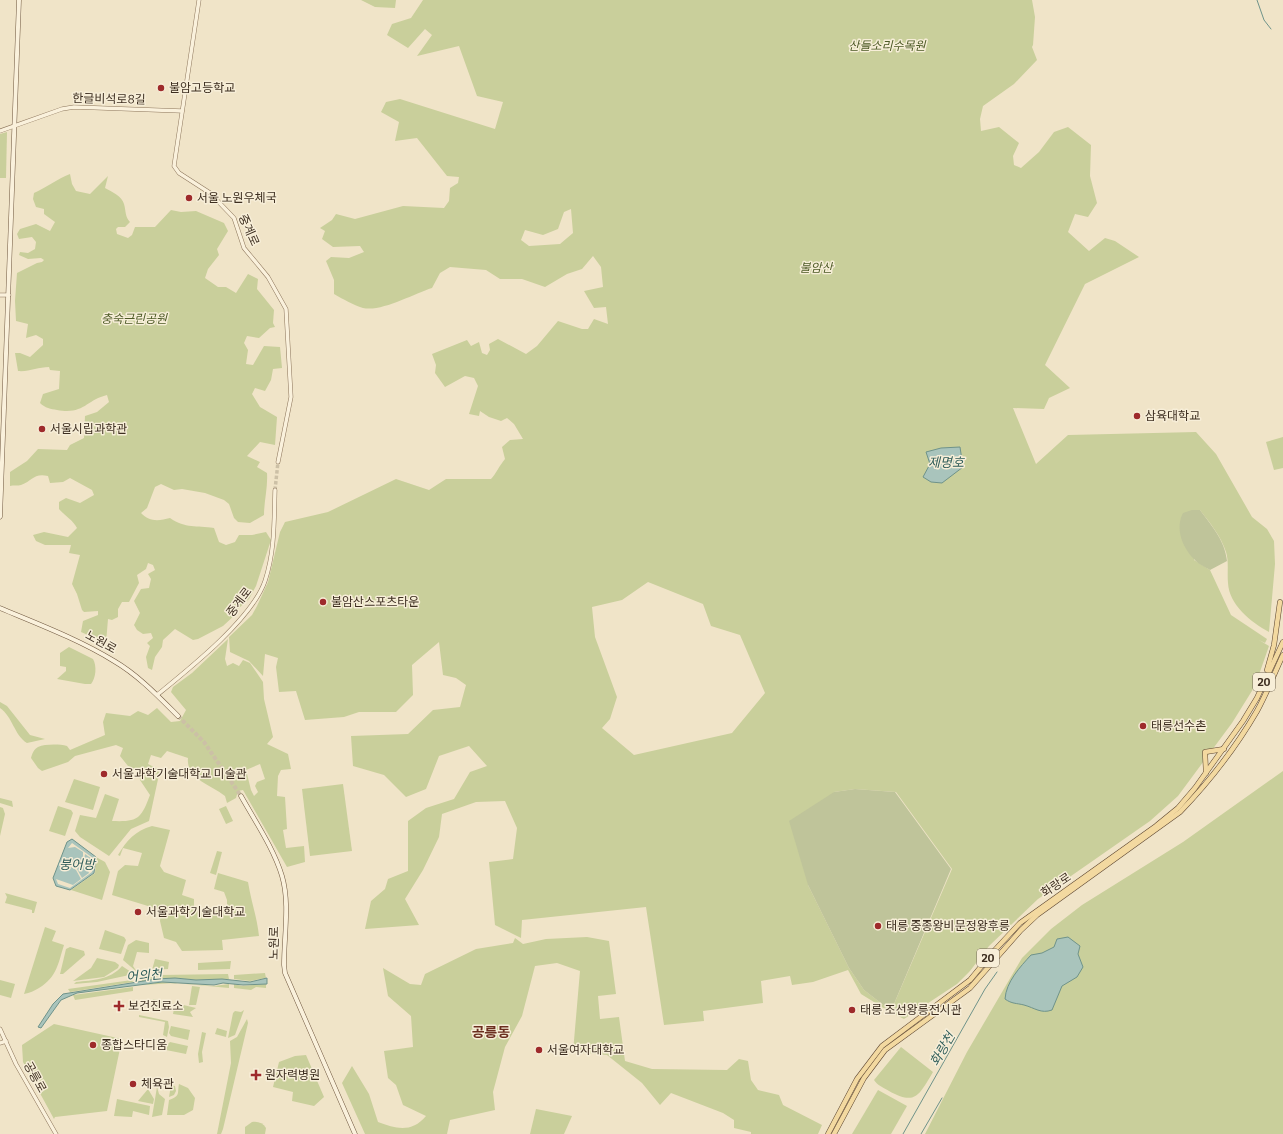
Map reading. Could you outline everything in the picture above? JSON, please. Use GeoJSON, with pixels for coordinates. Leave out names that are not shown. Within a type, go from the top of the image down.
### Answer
{"type":"FeatureCollection","features":[{"type":"Feature","properties":{"kind":"main road"},"geometry":{"type":"LineString","coordinates":[[0,517],[19,0]]}},
{"type":"Feature","properties":{"kind":"main road"},"geometry":{"type":"LineString","coordinates":[[1263,686],[1274,645],[1280,602],[1283,618]]}},
{"type":"Feature","properties":{"kind":"main road","name":"노원로"},"geometry":{"type":"LineString","coordinates":[[0,608],[75,640],[115,661],[157,695],[178,716]]}},
{"type":"Feature","properties":{"kind":"main road","name":"화랑로"},"geometry":{"type":"LineString","coordinates":[[828,1134],[857,1079],[882,1046],[970,980],[1020,923],[1156,826],[1178,808],[1224,749],[1250,710],[1263,686],[1283,642]]}},
{"type":"Feature","properties":{"kind":"main road","name":"화랑로"},"geometry":{"type":"LineString","coordinates":[[834,1134],[864,1078],[885,1050],[970,988],[1017,935],[1037,916],[1180,812],[1199,792],[1230,751],[1259,707],[1283,655]]}},
{"type":"Feature","properties":{"kind":"main road"},"geometry":{"type":"LineString","coordinates":[[1230,751],[1227,751],[1234,741],[1234,735]]}},
{"type":"Feature","properties":{"kind":"main road"},"geometry":{"type":"LineString","coordinates":[[1199,792],[1210,774],[1210,772],[1206,773],[1204,752],[1224,749]]}},
{"type":"Feature","properties":{"kind":"main road","name":"노원로"},"geometry":{"type":"LineString","coordinates":[[242,796],[274,857],[282,877],[285,899],[285,973],[356,1134]]}},
{"type":"Feature","properties":{"kind":"street","name":"중계로"},"geometry":{"type":"LineString","coordinates":[[199,0],[175,153],[175,170],[210,193],[234,218],[244,248],[268,276],[286,309],[291,397],[278,462]]}},
{"type":"Feature","properties":{"kind":"street","name":"한글비석로8길"},"geometry":{"type":"LineString","coordinates":[[0,131],[62,109],[74,107],[182,111]]}},
{"type":"Feature","properties":{"kind":"street"},"geometry":{"type":"LineString","coordinates":[[0,295],[9,295]]}},
{"type":"Feature","properties":{"kind":"street","name":"중계로"},"geometry":{"type":"LineString","coordinates":[[157,695],[213,648],[242,618],[257,598],[265,582],[272,551],[275,490]]}},
{"type":"Feature","properties":{"kind":"street","name":"공릉로"},"geometry":{"type":"LineString","coordinates":[[0,1029],[16,1064],[56,1134]]}},
{"type":"Feature","properties":{"kind":"street"},"geometry":{"type":"LineString","coordinates":[[0,1044],[6,1040]]}},
{"type":"Feature","properties":{"kind":"green space"},"geometry":{"type":"Polygon","coordinates":[[[361,0],[396,0],[395,8],[375,7],[361,0]]]}},
{"type":"Feature","properties":{"kind":"green space","name":"불암산"},"geometry":{"type":"Polygon","coordinates":[[[423,0],[1032,0],[1035,17],[1032,47],[1037,60],[1014,84],[983,106],[980,119],[981,131],[999,127],[1019,143],[1013,156],[1014,165],[1021,168],[1039,152],[1054,132],[1068,127],[1091,145],[1090,176],[1097,203],[1088,217],[1075,214],[1068,232],[1089,251],[1105,238],[1115,241],[1139,257],[1085,284],[1045,365],[1070,388],[1049,398],[1044,409],[1013,408],[1036,464],[1068,435],[1196,432],[1216,454],[1252,517],[1267,529],[1274,541],[1275,564],[1269,632],[1248,618],[1232,599],[1229,591],[1227,559],[1224,546],[1200,510],[1194,560],[1210,570],[1231,615],[1267,639],[1265,643],[1259,640],[1269,646],[1255,686],[1232,723],[1178,796],[1150,821],[1038,899],[989,946],[970,971],[957,984],[904,1019],[861,994],[848,970],[813,982],[792,985],[790,976],[761,981],[763,1003],[703,1011],[704,1021],[664,1025],[646,907],[522,920],[521,938],[495,925],[489,862],[513,859],[517,828],[505,801],[476,802],[442,814],[439,837],[423,870],[405,899],[419,925],[365,929],[371,901],[385,889],[388,879],[408,871],[408,821],[426,808],[454,799],[470,772],[487,766],[469,746],[439,756],[426,789],[406,797],[384,775],[353,766],[351,736],[408,734],[433,710],[460,707],[466,685],[456,678],[443,675],[439,642],[412,665],[413,695],[396,712],[359,712],[344,717],[305,720],[296,691],[279,692],[276,667],[278,658],[265,654],[263,676],[249,661],[230,652],[229,637],[252,615],[257,606],[268,582],[280,532],[285,522],[328,512],[396,479],[429,490],[446,479],[491,479],[505,459],[502,447],[510,440],[523,439],[514,424],[507,418],[501,421],[489,417],[480,411],[479,416],[469,414],[478,386],[474,378],[465,376],[445,387],[435,373],[436,365],[432,354],[467,340],[471,346],[479,342],[482,353],[487,355],[490,350],[489,344],[498,339],[526,354],[537,346],[558,321],[582,329],[588,329],[594,319],[608,324],[606,307],[594,308],[584,291],[603,287],[601,267],[593,256],[582,269],[567,274],[545,287],[522,279],[500,279],[486,270],[450,267],[440,273],[432,288],[398,302],[371,309],[352,304],[334,294],[334,280],[326,261],[331,257],[349,258],[364,252],[360,246],[333,247],[322,239],[325,231],[320,228],[332,220],[336,214],[355,219],[403,206],[444,208],[449,201],[450,188],[458,183],[459,177],[447,176],[417,138],[395,141],[399,122],[381,112],[386,102],[400,99],[495,129],[503,102],[477,96],[459,46],[417,56],[432,35],[425,29],[408,48],[387,35],[392,24],[411,18],[423,0]],[[571,209],[564,212],[558,229],[543,235],[525,230],[521,240],[529,246],[560,244],[573,233],[571,209]],[[648,582],[622,600],[592,607],[595,637],[617,697],[610,719],[602,728],[634,755],[732,733],[765,693],[740,635],[711,626],[703,604],[648,582]],[[855,789],[834,792],[808,885],[849,968],[864,990],[891,1011],[952,869],[896,792],[855,789]]]}},
{"type":"Feature","properties":{"kind":"green space"},"geometry":{"type":"Polygon","coordinates":[[[7,132],[6,178],[0,178],[0,134],[7,132]]]}},
{"type":"Feature","properties":{"kind":"green space","name":"충숙근린공원"},"geometry":{"type":"Polygon","coordinates":[[[70,174],[72,184],[76,191],[90,194],[108,176],[105,188],[116,194],[123,201],[126,216],[130,222],[125,227],[118,227],[116,229],[117,234],[128,238],[132,235],[135,227],[155,227],[171,210],[181,212],[196,211],[224,223],[228,231],[217,249],[219,255],[208,269],[205,278],[218,287],[226,287],[236,293],[248,274],[258,279],[257,289],[274,310],[273,323],[275,327],[270,328],[259,338],[247,336],[244,343],[248,350],[246,364],[253,365],[264,346],[280,347],[282,368],[273,369],[271,380],[265,391],[255,388],[252,394],[260,407],[277,417],[275,445],[260,442],[247,456],[260,462],[257,467],[267,473],[264,515],[250,523],[238,522],[234,518],[229,504],[224,500],[205,493],[182,489],[174,490],[161,484],[155,487],[147,508],[141,513],[147,518],[151,519],[162,520],[170,518],[181,524],[214,528],[219,542],[226,545],[235,542],[239,535],[252,535],[266,532],[271,540],[256,586],[249,599],[223,626],[198,639],[193,640],[175,629],[163,640],[162,647],[155,657],[152,670],[148,668],[146,657],[150,646],[147,643],[153,638],[151,633],[143,634],[137,630],[134,625],[140,613],[134,601],[141,589],[149,588],[151,579],[148,574],[155,570],[153,565],[148,563],[146,569],[137,575],[139,583],[129,602],[122,602],[118,609],[118,617],[112,620],[108,619],[106,643],[81,632],[83,621],[98,615],[98,611],[84,612],[82,610],[72,584],[80,555],[69,553],[71,545],[45,545],[36,541],[33,535],[44,532],[68,537],[77,528],[59,509],[59,502],[66,498],[80,503],[94,495],[92,490],[70,478],[63,482],[50,483],[48,476],[43,475],[36,476],[21,485],[10,486],[10,472],[27,461],[38,449],[67,450],[70,445],[84,438],[85,416],[97,412],[109,402],[107,395],[100,397],[79,409],[66,411],[48,408],[40,403],[43,394],[59,389],[60,371],[50,370],[49,367],[18,371],[15,353],[20,353],[30,357],[43,345],[43,339],[36,335],[26,338],[28,324],[16,321],[15,301],[17,273],[44,260],[41,258],[28,259],[19,255],[20,252],[28,253],[35,249],[36,242],[32,237],[19,239],[17,234],[20,229],[36,224],[50,231],[55,222],[44,214],[44,209],[36,207],[33,199],[34,193],[70,174]]]}},
{"type":"Feature","properties":{"kind":"green space"},"geometry":{"type":"Polygon","coordinates":[[[1283,437],[1283,468],[1274,470],[1266,442],[1283,437]]]}},
{"type":"Feature","properties":{"kind":"green space"},"geometry":{"type":"Polygon","coordinates":[[[1192,510],[1200,510],[1221,540],[1224,547],[1227,561],[1210,570],[1197,562],[1186,549],[1181,537],[1180,525],[1183,513],[1192,510]]]}},
{"type":"Feature","properties":{"kind":"green space"},"geometry":{"type":"Polygon","coordinates":[[[228,639],[225,659],[227,666],[233,663],[239,666],[243,660],[250,663],[263,682],[264,699],[273,737],[267,744],[288,754],[291,769],[281,770],[278,776],[277,796],[285,797],[287,829],[283,830],[286,848],[304,846],[305,862],[287,867],[243,790],[238,791],[236,798],[227,803],[225,796],[195,776],[188,765],[188,758],[167,751],[161,758],[151,755],[148,764],[160,770],[149,821],[131,829],[109,856],[80,837],[75,831],[80,815],[96,818],[105,794],[119,799],[112,821],[133,820],[141,814],[144,809],[150,795],[140,780],[139,771],[128,766],[120,756],[123,748],[116,745],[75,756],[68,762],[42,771],[31,758],[35,749],[41,746],[64,745],[70,750],[105,735],[103,722],[106,713],[130,716],[138,711],[148,715],[157,708],[171,722],[180,721],[186,710],[171,692],[173,687],[192,673],[228,639]],[[260,764],[246,770],[254,796],[258,792],[255,786],[257,782],[265,779],[260,764]]]}},
{"type":"Feature","properties":{"kind":"green space"},"geometry":{"type":"Polygon","coordinates":[[[69,647],[93,659],[95,672],[94,679],[91,684],[57,679],[66,671],[66,667],[60,666],[60,653],[69,647]]]}},
{"type":"Feature","properties":{"kind":"green space"},"geometry":{"type":"Polygon","coordinates":[[[0,702],[7,706],[30,735],[45,739],[27,743],[23,740],[8,716],[0,708],[0,702]]]}},
{"type":"Feature","properties":{"kind":"green space"},"geometry":{"type":"Polygon","coordinates":[[[1283,771],[1283,1134],[925,1134],[967,1052],[1022,958],[1051,929],[1082,905],[1183,842],[1283,771]]]}},
{"type":"Feature","properties":{"kind":"green space"},"geometry":{"type":"Polygon","coordinates":[[[74,779],[100,787],[93,810],[65,802],[74,779]]]}},
{"type":"Feature","properties":{"kind":"green space"},"geometry":{"type":"Polygon","coordinates":[[[343,784],[352,851],[310,856],[302,789],[343,784]]]}},
{"type":"Feature","properties":{"kind":"green space","name":"태릉 중종왕비문정왕후릉"},"geometry":{"type":"Polygon","coordinates":[[[855,789],[895,792],[951,869],[891,1011],[864,990],[849,968],[808,885],[789,821],[834,792],[855,789]]]}},
{"type":"Feature","properties":{"kind":"green space"},"geometry":{"type":"Polygon","coordinates":[[[0,798],[12,801],[13,807],[0,803],[0,798]]]}},
{"type":"Feature","properties":{"kind":"green space"},"geometry":{"type":"Polygon","coordinates":[[[58,806],[71,810],[73,813],[65,836],[49,831],[58,806]]]}},
{"type":"Feature","properties":{"kind":"green space"},"geometry":{"type":"Polygon","coordinates":[[[226,806],[233,821],[226,824],[219,809],[226,806]]]}},
{"type":"Feature","properties":{"kind":"green space"},"geometry":{"type":"Polygon","coordinates":[[[0,807],[3,808],[5,814],[0,836],[0,807]]]}},
{"type":"Feature","properties":{"kind":"green space"},"geometry":{"type":"Polygon","coordinates":[[[152,826],[170,830],[160,866],[164,872],[186,880],[182,895],[194,899],[194,906],[198,909],[210,912],[227,906],[227,900],[224,892],[214,889],[218,873],[248,882],[259,936],[222,940],[223,950],[182,951],[176,942],[164,938],[160,921],[161,910],[112,895],[118,871],[125,865],[138,866],[142,853],[123,848],[120,856],[118,855],[125,845],[136,833],[152,826]]]}},
{"type":"Feature","properties":{"kind":"green space"},"geometry":{"type":"Polygon","coordinates":[[[217,851],[222,852],[216,875],[210,873],[217,851]]]}},
{"type":"Feature","properties":{"kind":"green space"},"geometry":{"type":"Polygon","coordinates":[[[96,857],[105,862],[110,872],[102,900],[71,890],[95,873],[96,857]]]}},
{"type":"Feature","properties":{"kind":"green space"},"geometry":{"type":"Polygon","coordinates":[[[5,893],[37,902],[34,913],[32,913],[32,910],[5,903],[7,897],[5,893]]]}},
{"type":"Feature","properties":{"kind":"green space"},"geometry":{"type":"Polygon","coordinates":[[[45,927],[56,931],[52,941],[64,945],[60,958],[56,970],[45,984],[24,994],[45,927]]]}},
{"type":"Feature","properties":{"kind":"green space"},"geometry":{"type":"Polygon","coordinates":[[[105,930],[124,937],[126,940],[121,954],[99,949],[105,930]]]}},
{"type":"Feature","properties":{"kind":"green space"},"geometry":{"type":"Polygon","coordinates":[[[587,937],[609,941],[616,994],[598,996],[600,1019],[619,1017],[625,1061],[652,1069],[727,1070],[739,1059],[748,1061],[751,1080],[758,1090],[779,1095],[783,1105],[822,1125],[818,1134],[751,1134],[751,1132],[734,1128],[734,1120],[723,1113],[671,1093],[660,1105],[642,1083],[607,1055],[573,1052],[580,971],[557,963],[535,966],[522,1016],[505,1047],[493,1092],[495,1110],[450,1120],[447,1134],[365,1134],[342,1083],[352,1066],[369,1094],[378,1122],[397,1128],[404,1128],[415,1125],[426,1116],[403,1105],[396,1085],[388,1078],[384,1051],[413,1047],[411,1016],[388,996],[383,968],[410,984],[421,985],[425,974],[476,949],[513,943],[515,938],[523,944],[546,939],[587,937]]]}},
{"type":"Feature","properties":{"kind":"green space"},"geometry":{"type":"Polygon","coordinates":[[[136,940],[149,943],[149,953],[137,952],[133,966],[137,972],[123,960],[128,945],[136,940]]]}},
{"type":"Feature","properties":{"kind":"green space"},"geometry":{"type":"Polygon","coordinates":[[[70,947],[84,951],[85,955],[63,974],[60,974],[66,949],[70,947]]]}},
{"type":"Feature","properties":{"kind":"green space"},"geometry":{"type":"Polygon","coordinates":[[[97,958],[115,962],[119,965],[118,968],[104,977],[73,981],[91,968],[97,958]]]}},
{"type":"Feature","properties":{"kind":"green space"},"geometry":{"type":"Polygon","coordinates":[[[155,959],[169,962],[168,969],[152,970],[155,959]]]}},
{"type":"Feature","properties":{"kind":"green space"},"geometry":{"type":"Polygon","coordinates":[[[231,961],[230,969],[198,970],[198,963],[231,961]]]}},
{"type":"Feature","properties":{"kind":"green space"},"geometry":{"type":"Polygon","coordinates":[[[122,966],[134,974],[97,982],[74,984],[76,982],[107,977],[122,966]]]}},
{"type":"Feature","properties":{"kind":"green space"},"geometry":{"type":"Polygon","coordinates":[[[265,973],[266,978],[250,981],[234,979],[234,975],[265,973]]]}},
{"type":"Feature","properties":{"kind":"green space"},"geometry":{"type":"Polygon","coordinates":[[[228,974],[229,979],[196,980],[175,978],[142,981],[141,978],[160,975],[228,974]]]}},
{"type":"Feature","properties":{"kind":"green space"},"geometry":{"type":"Polygon","coordinates":[[[0,980],[15,984],[11,998],[0,995],[0,980]]]}},
{"type":"Feature","properties":{"kind":"green space"},"geometry":{"type":"Polygon","coordinates":[[[132,980],[133,982],[70,992],[68,989],[132,980]]]}},
{"type":"Feature","properties":{"kind":"green space"},"geometry":{"type":"Polygon","coordinates":[[[162,982],[175,983],[142,985],[162,982]]]}},
{"type":"Feature","properties":{"kind":"green space"},"geometry":{"type":"Polygon","coordinates":[[[175,983],[214,986],[229,984],[229,988],[175,983]]]}},
{"type":"Feature","properties":{"kind":"green space"},"geometry":{"type":"Polygon","coordinates":[[[234,984],[242,986],[266,984],[266,988],[256,987],[251,990],[234,988],[234,984]]]}},
{"type":"Feature","properties":{"kind":"green space"},"geometry":{"type":"Polygon","coordinates":[[[192,986],[200,987],[196,1005],[189,1005],[192,986]]]}},
{"type":"Feature","properties":{"kind":"green space"},"geometry":{"type":"Polygon","coordinates":[[[133,987],[133,991],[75,1000],[73,995],[133,987]]]}},
{"type":"Feature","properties":{"kind":"green space"},"geometry":{"type":"Polygon","coordinates":[[[153,999],[169,1002],[167,1011],[151,1008],[153,999]]]}},
{"type":"Feature","properties":{"kind":"green space"},"geometry":{"type":"Polygon","coordinates":[[[175,1003],[196,1008],[190,1012],[193,1017],[173,1014],[175,1003]]]}},
{"type":"Feature","properties":{"kind":"green space"},"geometry":{"type":"Polygon","coordinates":[[[244,1010],[235,1035],[228,1038],[233,1013],[235,1011],[241,1012],[244,1010]]]}},
{"type":"Feature","properties":{"kind":"green space"},"geometry":{"type":"Polygon","coordinates":[[[139,1015],[168,1021],[169,1027],[167,1037],[163,1035],[165,1022],[139,1017],[139,1015]]]}},
{"type":"Feature","properties":{"kind":"green space"},"geometry":{"type":"Polygon","coordinates":[[[247,1019],[248,1023],[223,1129],[221,1134],[217,1134],[231,1063],[230,1041],[237,1037],[247,1019]]]}},
{"type":"Feature","properties":{"kind":"green space"},"geometry":{"type":"Polygon","coordinates":[[[54,1024],[122,1039],[107,1111],[55,1117],[54,1119],[23,1062],[22,1045],[54,1024]]]}},
{"type":"Feature","properties":{"kind":"green space"},"geometry":{"type":"Polygon","coordinates":[[[171,1026],[190,1030],[188,1040],[171,1036],[169,1033],[171,1026]]]}},
{"type":"Feature","properties":{"kind":"green space"},"geometry":{"type":"Polygon","coordinates":[[[217,1028],[227,1031],[226,1037],[215,1034],[217,1028]]]}},
{"type":"Feature","properties":{"kind":"green space"},"geometry":{"type":"Polygon","coordinates":[[[202,1032],[206,1033],[202,1052],[203,1062],[199,1063],[198,1054],[202,1032]]]}},
{"type":"Feature","properties":{"kind":"green space"},"geometry":{"type":"Polygon","coordinates":[[[170,1042],[188,1046],[186,1054],[166,1050],[167,1045],[170,1042]]]}},
{"type":"Feature","properties":{"kind":"green space"},"geometry":{"type":"Polygon","coordinates":[[[901,1047],[933,1072],[920,1092],[911,1098],[905,1098],[889,1091],[874,1080],[901,1047]]]}},
{"type":"Feature","properties":{"kind":"green space"},"geometry":{"type":"Polygon","coordinates":[[[306,1055],[324,1097],[314,1106],[292,1101],[293,1092],[273,1087],[279,1062],[295,1056],[306,1055]]]}},
{"type":"Feature","properties":{"kind":"green space"},"geometry":{"type":"Polygon","coordinates":[[[179,1084],[188,1088],[195,1098],[193,1110],[184,1115],[167,1115],[169,1100],[177,1096],[179,1084]]]}},
{"type":"Feature","properties":{"kind":"green space"},"geometry":{"type":"Polygon","coordinates":[[[171,1085],[175,1086],[176,1091],[174,1095],[169,1097],[171,1085]]]}},
{"type":"Feature","properties":{"kind":"green space"},"geometry":{"type":"Polygon","coordinates":[[[157,1087],[159,1094],[165,1099],[162,1115],[152,1117],[157,1087]]]}},
{"type":"Feature","properties":{"kind":"green space"},"geometry":{"type":"Polygon","coordinates":[[[148,1089],[154,1099],[153,1104],[138,1101],[148,1089]]]}},
{"type":"Feature","properties":{"kind":"green space"},"geometry":{"type":"Polygon","coordinates":[[[878,1090],[907,1106],[891,1134],[852,1134],[878,1090]]]}},
{"type":"Feature","properties":{"kind":"green space"},"geometry":{"type":"Polygon","coordinates":[[[117,1099],[150,1106],[149,1115],[133,1111],[132,1117],[114,1116],[117,1099]]]}},
{"type":"Feature","properties":{"kind":"green space"},"geometry":{"type":"Polygon","coordinates":[[[536,1109],[572,1116],[564,1134],[530,1134],[536,1109]]]}},
{"type":"Feature","properties":{"kind":"green space"},"geometry":{"type":"Polygon","coordinates":[[[252,1122],[262,1124],[266,1128],[265,1134],[245,1134],[245,1127],[252,1122]]]}},
{"type":"Feature","properties":{"kind":"water","name":"제명호"},"geometry":{"type":"Polygon","coordinates":[[[960,447],[963,467],[942,483],[931,482],[923,477],[930,464],[926,452],[941,448],[960,447]]]}},
{"type":"Feature","properties":{"kind":"water","name":"붕어방"},"geometry":{"type":"Polygon","coordinates":[[[72,839],[96,857],[94,873],[70,890],[56,886],[53,878],[67,842],[72,839]]]}},
{"type":"Feature","properties":{"kind":"water"},"geometry":{"type":"Polygon","coordinates":[[[1068,937],[1080,946],[1078,954],[1083,967],[1077,977],[1062,986],[1052,1010],[1041,1011],[1024,1005],[1012,1003],[1005,999],[1011,981],[1031,955],[1042,953],[1054,947],[1057,939],[1068,937]]]}},
{"type":"Feature","properties":{"kind":"water"},"geometry":{"type":"Polygon","coordinates":[[[175,978],[196,980],[222,979],[250,982],[267,978],[267,984],[243,985],[223,983],[214,985],[162,982],[77,993],[61,1000],[41,1028],[38,1027],[53,1004],[63,994],[156,979],[175,978]]]}},
{"type":"Feature","properties":{"kind":"pier"},"geometry":{"type":"Polygon","coordinates":[[[72,843],[93,858],[92,872],[70,888],[58,884],[56,879],[73,885],[81,879],[76,870],[61,861],[71,865],[83,861],[83,852],[75,847],[68,848],[72,843]],[[85,854],[84,861],[88,866],[91,865],[92,859],[85,854]],[[84,862],[78,865],[77,869],[82,878],[89,873],[84,862]]]}},
{"type":"Feature","properties":{"kind":"waterway"},"geometry":{"type":"LineString","coordinates":[[1257,0],[1264,20],[1271,29]]}},
{"type":"Feature","properties":{"kind":"waterway","name":"화랑천"},"geometry":{"type":"LineString","coordinates":[[903,1134],[985,989],[997,972]]}},
{"type":"Feature","properties":{"kind":"waterway"},"geometry":{"type":"LineString","coordinates":[[921,1134],[942,1098]]}},
{"type":"Feature","properties":{"kind":"tunnel"},"geometry":{"type":"LineString","coordinates":[[275,490],[278,462]]}},
{"type":"Feature","properties":{"kind":"tunnel"},"geometry":{"type":"LineString","coordinates":[[178,716],[204,742],[241,796]]}},
{"type":"Feature","properties":{"kind":"place","name":"불암고등학교"},"geometry":{"type":"Point","coordinates":[161,88]}},
{"type":"Feature","properties":{"kind":"place","name":"서울 노원우체국"},"geometry":{"type":"Point","coordinates":[189,198]}},
{"type":"Feature","properties":{"kind":"place","name":"삼육대학교"},"geometry":{"type":"Point","coordinates":[1137,416]}},
{"type":"Feature","properties":{"kind":"place","name":"서울시립과학관"},"geometry":{"type":"Point","coordinates":[42,429]}},
{"type":"Feature","properties":{"kind":"place","name":"불암산스포츠타운"},"geometry":{"type":"Point","coordinates":[323,602]}},
{"type":"Feature","properties":{"kind":"place","name":"태릉선수촌"},"geometry":{"type":"Point","coordinates":[1143,726]}},
{"type":"Feature","properties":{"kind":"place","name":"서울과학기술대학교 미술관"},"geometry":{"type":"Point","coordinates":[104,774]}},
{"type":"Feature","properties":{"kind":"place","name":"서울과학기술대학교"},"geometry":{"type":"Point","coordinates":[138,912]}},
{"type":"Feature","properties":{"kind":"place","name":"태릉 중종왕비문정왕후릉"},"geometry":{"type":"Point","coordinates":[878,926]}},
{"type":"Feature","properties":{"kind":"place","name":"보건진료소"},"geometry":{"type":"Point","coordinates":[119,1006]}},
{"type":"Feature","properties":{"kind":"place","name":"태릉 조선왕릉전시관"},"geometry":{"type":"Point","coordinates":[852,1010]}},
{"type":"Feature","properties":{"kind":"place","name":"종합스타디움"},"geometry":{"type":"Point","coordinates":[93,1045]}},
{"type":"Feature","properties":{"kind":"place","name":"서울여자대학교"},"geometry":{"type":"Point","coordinates":[539,1050]}},
{"type":"Feature","properties":{"kind":"place","name":"원자력병원"},"geometry":{"type":"Point","coordinates":[256,1075]}},
{"type":"Feature","properties":{"kind":"place","name":"체육관"},"geometry":{"type":"Point","coordinates":[133,1084]}},
{"type":"Feature","properties":{"kind":"district","name":"공릉동"},"geometry":{"type":"Point","coordinates":[491,1032]}},
{"type":"Feature","properties":{"kind":"park label","name":"산들소리수목원"},"geometry":{"type":"Point","coordinates":[887,46]}},
{"type":"Feature","properties":{"kind":"water label","name":"어의천"},"geometry":{"type":"Point","coordinates":[144,975]}}]}
